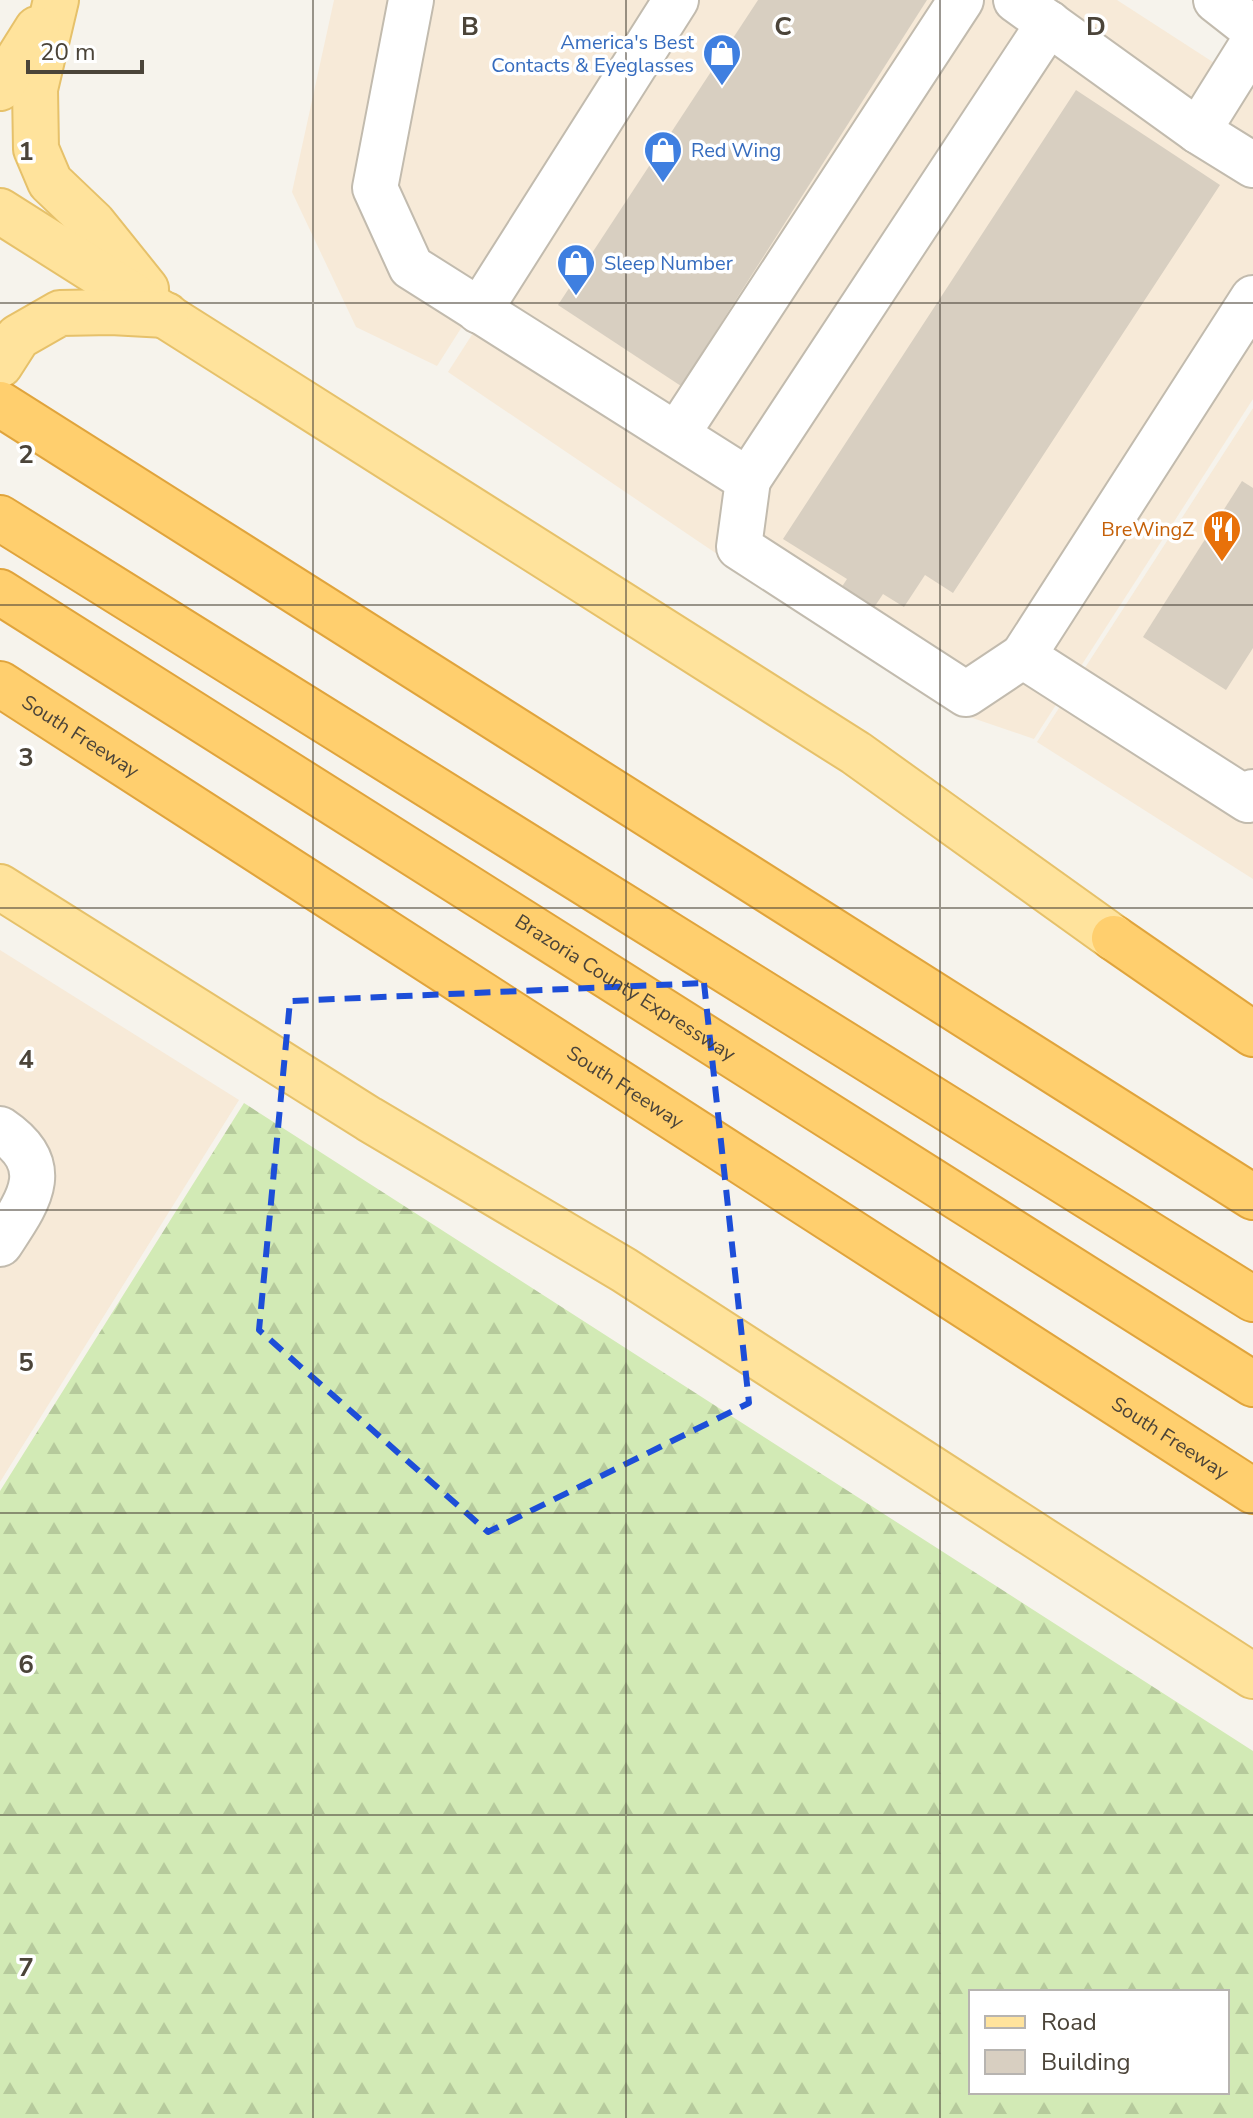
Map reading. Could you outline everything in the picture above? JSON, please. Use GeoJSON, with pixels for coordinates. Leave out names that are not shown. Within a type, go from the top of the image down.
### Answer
{"type":"FeatureCollection","features":[{"type":"Feature","properties":{"kind":"highway"},"geometry":{"type":"LineString","coordinates":[[0,404],[1253,1197]]}},
{"type":"Feature","properties":{"kind":"highway"},"geometry":{"type":"LineString","coordinates":[[3,520],[1253,1299]]}},
{"type":"Feature","properties":{"kind":"highway","name":"Brazoria County Expressway"},"geometry":{"type":"LineString","coordinates":[[0,592],[1253,1384]]}},
{"type":"Feature","properties":{"kind":"highway","name":"South Freeway"},"geometry":{"type":"LineString","coordinates":[[0,684],[1253,1491]]}},
{"type":"Feature","properties":{"kind":"highway"},"geometry":{"type":"LineString","coordinates":[[1114,938],[1253,1034]]}},
{"type":"Feature","properties":{"kind":"main road"},"geometry":{"type":"LineString","coordinates":[[0,88],[55,0]]}},
{"type":"Feature","properties":{"kind":"main road"},"geometry":{"type":"LineString","coordinates":[[55,0],[35,89],[36,149],[50,182],[93,223],[168,316]]}},
{"type":"Feature","properties":{"kind":"main road"},"geometry":{"type":"LineString","coordinates":[[0,211],[856,753],[1114,938]]}},
{"type":"Feature","properties":{"kind":"main road"},"geometry":{"type":"LineString","coordinates":[[0,365],[18,337],[60,313],[111,312],[168,316]]}},
{"type":"Feature","properties":{"kind":"main road"},"geometry":{"type":"LineString","coordinates":[[0,874],[16,897],[369,1119],[624,1270],[1253,1676]]}},
{"type":"Feature","properties":{"kind":"street"},"geometry":{"type":"LineString","coordinates":[[411,0],[375,188],[411,267],[748,480]]}},
{"type":"Feature","properties":{"kind":"street"},"geometry":{"type":"LineString","coordinates":[[479,311],[676,0]]}},
{"type":"Feature","properties":{"kind":"street"},"geometry":{"type":"LineString","coordinates":[[677,434],[961,0]]}},
{"type":"Feature","properties":{"kind":"street"},"geometry":{"type":"LineString","coordinates":[[1216,0],[1253,29]]}},
{"type":"Feature","properties":{"kind":"street"},"geometry":{"type":"LineString","coordinates":[[1253,165],[1198,131],[1032,12],[748,480],[739,547],[966,694],[1023,656],[1253,298]]}},
{"type":"Feature","properties":{"kind":"street"},"geometry":{"type":"LineString","coordinates":[[1198,131],[1253,43]]}},
{"type":"Feature","properties":{"kind":"street"},"geometry":{"type":"LineString","coordinates":[[1023,656],[1248,800],[1253,792]]}},
{"type":"Feature","properties":{"kind":"street"},"geometry":{"type":"LineString","coordinates":[[0,1129],[18,1141],[29,1155],[33,1178],[26,1204],[0,1244]]}},
{"type":"Feature","properties":{"kind":"highlighted area"},"geometry":{"type":"Polygon","coordinates":[[[704,983],[749,1403],[488,1532],[259,1330],[290,1001],[704,983]]]}},
{"type":"Feature","properties":{"kind":"shaded area"},"geometry":{"type":"Polygon","coordinates":[[[334,0],[670,0],[437,366],[356,327],[292,192],[334,0]]]}},
{"type":"Feature","properties":{"kind":"shaded area"},"geometry":{"type":"Polygon","coordinates":[[[687,0],[1117,0],[1253,88],[1253,399],[1034,739],[946,709],[448,372],[687,0]]]}},
{"type":"Feature","properties":{"kind":"shaded area"},"geometry":{"type":"Polygon","coordinates":[[[1253,408],[1253,879],[1037,742],[1253,408]]]}},
{"type":"Feature","properties":{"kind":"shaded area"},"geometry":{"type":"Polygon","coordinates":[[[0,950],[239,1100],[0,1482],[0,950]]]}},
{"type":"Feature","properties":{"kind":"green space"},"geometry":{"type":"Polygon","coordinates":[[[244,1103],[1253,1751],[1253,2118],[0,2118],[0,1491],[244,1103]]]}},
{"type":"Feature","properties":{"kind":"building"},"geometry":{"type":"Polygon","coordinates":[[[758,0],[927,0],[681,386],[558,305],[758,0]]]}},
{"type":"Feature","properties":{"kind":"building"},"geometry":{"type":"Polygon","coordinates":[[[1076,90],[1220,185],[953,593],[925,575],[904,607],[883,594],[869,615],[837,594],[847,579],[783,539],[1076,90]]]}},
{"type":"Feature","properties":{"kind":"building","name":"BreWingZ"},"geometry":{"type":"Polygon","coordinates":[[[1242,481],[1253,488],[1253,648],[1226,690],[1143,637],[1242,481]]]}},
{"type":"Feature","properties":{"kind":"place","name":"America's Best Contacts & Eyeglasses"},"geometry":{"type":"Point","coordinates":[722,87]}},
{"type":"Feature","properties":{"kind":"place","name":"Red Wing"},"geometry":{"type":"Point","coordinates":[663,184]}},
{"type":"Feature","properties":{"kind":"place","name":"Sleep Number"},"geometry":{"type":"Point","coordinates":[576,297]}},
{"type":"Feature","properties":{"kind":"place","name":"BreWingZ"},"geometry":{"type":"Point","coordinates":[1222,563]}}]}
